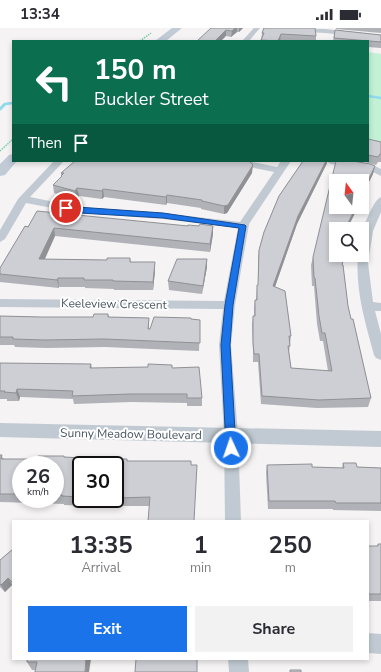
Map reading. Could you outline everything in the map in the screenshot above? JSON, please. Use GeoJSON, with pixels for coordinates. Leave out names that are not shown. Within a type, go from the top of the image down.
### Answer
{"type":"FeatureCollection","features":[{"type":"Feature","properties":{"kind":"main road"},"geometry":{"type":"LineString","coordinates":[[161,40],[178,28]]}},
{"type":"Feature","properties":{"kind":"main road"},"geometry":{"type":"LineString","coordinates":[[0,172],[12,159]]}},
{"type":"Feature","properties":{"kind":"street"},"geometry":{"type":"LineString","coordinates":[[246,40],[258,28]]}},
{"type":"Feature","properties":{"kind":"street"},"geometry":{"type":"LineString","coordinates":[[268,28],[325,29],[381,37]]}},
{"type":"Feature","properties":{"kind":"street"},"geometry":{"type":"LineString","coordinates":[[0,239],[24,199],[58,162]]}},
{"type":"Feature","properties":{"kind":"street"},"geometry":{"type":"LineString","coordinates":[[240,162],[279,170]]}},
{"type":"Feature","properties":{"kind":"street"},"geometry":{"type":"LineString","coordinates":[[233,520],[231,436],[225,345],[229,305],[243,226],[285,162]]}},
{"type":"Feature","properties":{"kind":"street"},"geometry":{"type":"LineString","coordinates":[[337,162],[372,168],[381,173]]}},
{"type":"Feature","properties":{"kind":"street"},"geometry":{"type":"LineString","coordinates":[[24,199],[80,210],[163,216],[243,226]]}},
{"type":"Feature","properties":{"kind":"street"},"geometry":{"type":"LineString","coordinates":[[381,200],[378,217],[368,231],[364,253],[363,278],[367,306],[381,355]]}},
{"type":"Feature","properties":{"kind":"street","name":"Keeleview Crescent"},"geometry":{"type":"LineString","coordinates":[[0,303],[229,305]]}},
{"type":"Feature","properties":{"kind":"street"},"geometry":{"type":"LineString","coordinates":[[367,306],[381,307]]}},
{"type":"Feature","properties":{"kind":"street","name":"Sunny Meadow Boulevard"},"geometry":{"type":"LineString","coordinates":[[0,430],[381,439]]}},
{"type":"Feature","properties":{"kind":"street"},"geometry":{"type":"LineString","coordinates":[[369,643],[381,644]]}},
{"type":"Feature","properties":{"kind":"street"},"geometry":{"type":"LineString","coordinates":[[238,660],[239,672]]}},
{"type":"Feature","properties":{"kind":"path"},"geometry":{"type":"LineString","coordinates":[[0,151],[12,140]]}},
{"type":"Feature","properties":{"kind":"green space"},"geometry":{"type":"Polygon","coordinates":[[[369,52],[381,54],[381,142],[369,140],[369,52]]]}},
{"type":"Feature","properties":{"kind":"building"},"geometry":{"type":"Polygon","coordinates":[[[211,28],[235,28],[232,31],[226,30],[216,40],[198,40],[211,28]]]}},
{"type":"Feature","properties":{"kind":"building"},"geometry":{"type":"Polygon","coordinates":[[[264,28],[315,28],[316,36],[281,34],[278,40],[261,40],[264,33],[262,33],[264,28]]]}},
{"type":"Feature","properties":{"kind":"building"},"geometry":{"type":"Polygon","coordinates":[[[335,30],[381,35],[381,42],[369,40],[334,38],[335,30]]]}},
{"type":"Feature","properties":{"kind":"building"},"geometry":{"type":"Polygon","coordinates":[[[369,139],[381,142],[381,154],[378,157],[369,155],[369,139]]]}},
{"type":"Feature","properties":{"kind":"building"},"geometry":{"type":"Polygon","coordinates":[[[74,162],[250,162],[253,165],[228,205],[224,206],[202,200],[167,195],[166,197],[103,189],[102,191],[77,188],[75,191],[53,185],[64,173],[61,173],[74,162]]]}},
{"type":"Feature","properties":{"kind":"building"},"geometry":{"type":"Polygon","coordinates":[[[302,162],[325,162],[298,216],[273,286],[285,291],[291,336],[289,336],[290,346],[288,346],[291,368],[332,371],[325,333],[322,333],[319,316],[313,257],[329,190],[329,214],[352,214],[348,222],[329,222],[329,262],[343,262],[348,306],[351,319],[353,319],[371,398],[319,400],[262,396],[259,354],[254,354],[253,316],[255,316],[255,300],[257,300],[259,250],[264,232],[279,196],[302,162]]]}},
{"type":"Feature","properties":{"kind":"building"},"geometry":{"type":"Polygon","coordinates":[[[336,162],[359,162],[375,166],[369,179],[369,174],[333,174],[336,162]]]}},
{"type":"Feature","properties":{"kind":"building"},"geometry":{"type":"Polygon","coordinates":[[[37,211],[188,226],[199,226],[200,224],[213,226],[210,244],[54,228],[39,259],[107,260],[107,258],[130,258],[130,262],[155,262],[153,282],[84,280],[84,278],[58,278],[57,280],[0,274],[0,268],[25,226],[28,227],[37,211]]]}},
{"type":"Feature","properties":{"kind":"building"},"geometry":{"type":"Polygon","coordinates":[[[177,259],[207,259],[203,286],[168,281],[177,259]]]}},
{"type":"Feature","properties":{"kind":"building"},"geometry":{"type":"Polygon","coordinates":[[[94,314],[108,314],[108,317],[149,318],[148,329],[150,329],[154,317],[191,318],[200,320],[200,343],[104,339],[45,340],[0,337],[0,316],[93,317],[94,314]]]}},
{"type":"Feature","properties":{"kind":"building"},"geometry":{"type":"Polygon","coordinates":[[[0,363],[91,364],[90,368],[148,367],[148,364],[172,365],[172,368],[199,367],[202,398],[187,398],[187,394],[72,396],[73,391],[17,389],[16,393],[4,392],[5,391],[0,391],[0,363]]]}},
{"type":"Feature","properties":{"kind":"building"},"geometry":{"type":"Polygon","coordinates":[[[0,455],[2,455],[1,459],[12,459],[12,494],[0,494],[0,455]]]}},
{"type":"Feature","properties":{"kind":"building"},"geometry":{"type":"Polygon","coordinates":[[[64,457],[72,457],[72,497],[64,496],[64,457]]]}},
{"type":"Feature","properties":{"kind":"building"},"geometry":{"type":"Polygon","coordinates":[[[124,459],[127,459],[127,461],[191,461],[191,465],[197,465],[194,520],[148,520],[150,497],[124,498],[124,459]]]}},
{"type":"Feature","properties":{"kind":"building"},"geometry":{"type":"Polygon","coordinates":[[[343,463],[356,463],[357,467],[381,468],[381,503],[269,501],[267,465],[312,464],[312,467],[344,468],[343,463]]]}},
{"type":"Feature","properties":{"kind":"building"},"geometry":{"type":"Polygon","coordinates":[[[378,544],[381,544],[381,594],[369,594],[369,546],[378,546],[378,544]]]}},
{"type":"Feature","properties":{"kind":"building"},"geometry":{"type":"Polygon","coordinates":[[[12,550],[12,582],[8,578],[1,585],[0,584],[0,560],[12,550]]]}},
{"type":"Feature","properties":{"kind":"building"},"geometry":{"type":"Polygon","coordinates":[[[27,660],[86,660],[85,672],[35,672],[37,662],[27,662],[27,660]]]}},
{"type":"Feature","properties":{"kind":"building"},"geometry":{"type":"Polygon","coordinates":[[[136,660],[197,660],[197,672],[135,672],[136,660]]]}},
{"type":"Feature","properties":{"kind":"building"},"geometry":{"type":"Polygon","coordinates":[[[290,670],[301,670],[301,672],[290,672],[290,670]]]}},
{"type":"Feature","properties":{"kind":"waterway"},"geometry":{"type":"LineString","coordinates":[[369,96],[381,98]]}},
{"type":"Feature","properties":{"kind":"waterway"},"geometry":{"type":"LineString","coordinates":[[0,109],[5,104],[12,103]]}},
{"type":"Feature","properties":{"kind":"route"},"geometry":{"type":"LineString","coordinates":[[66,208],[163,216],[243,226],[229,305],[225,345],[231,448]]}}]}
